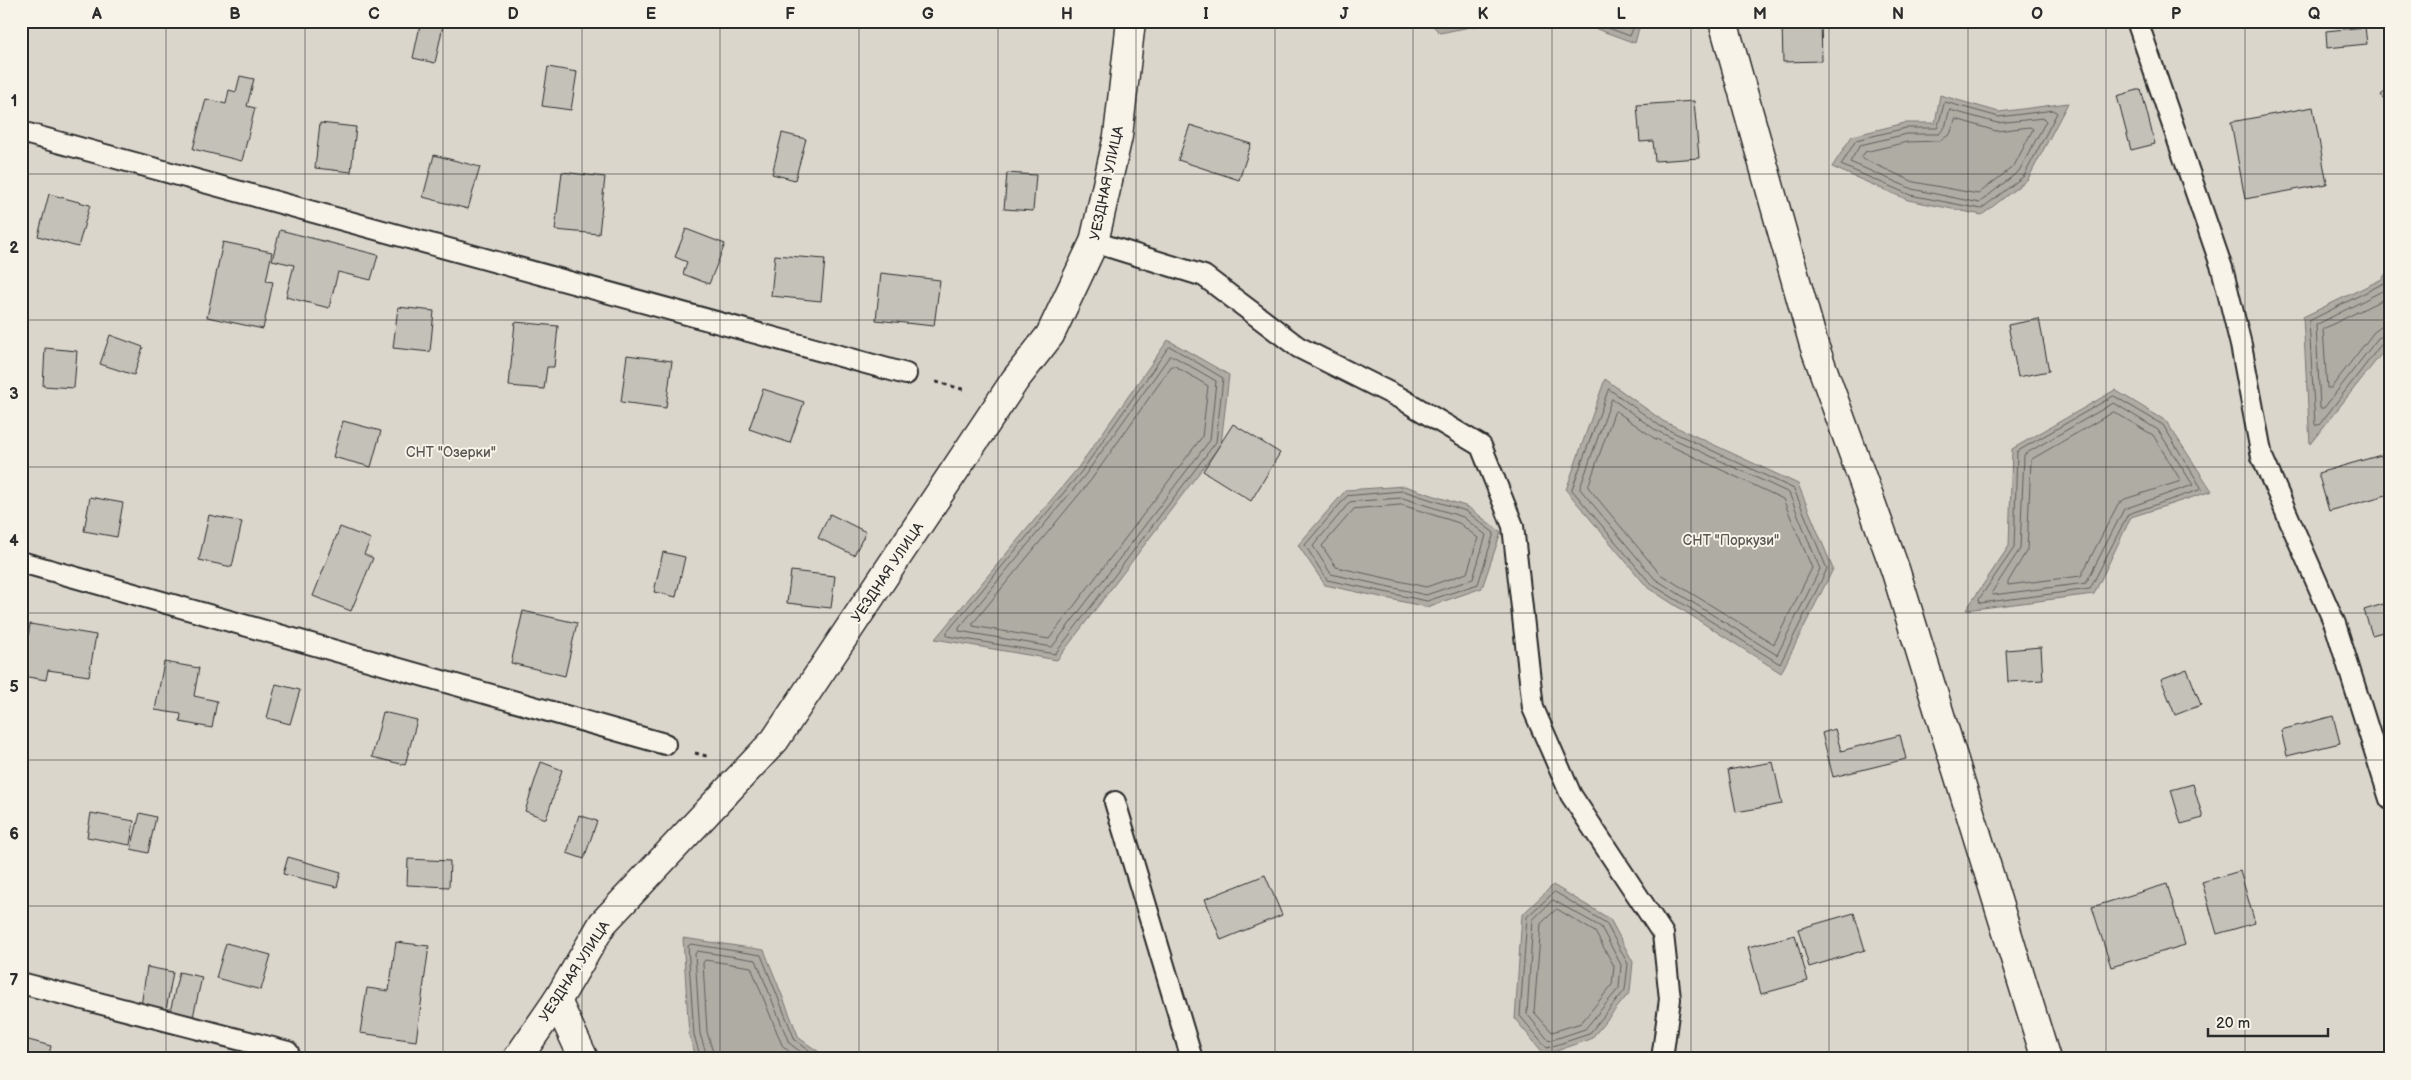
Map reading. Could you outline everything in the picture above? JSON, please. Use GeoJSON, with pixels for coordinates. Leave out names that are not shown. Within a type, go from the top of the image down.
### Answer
{"type":"FeatureCollection","features":[{"type":"Feature","properties":{"kind":"street","name":"УЕЗДНАЯ УЛИЦА"},"geometry":{"type":"LineString","coordinates":[[517,1059],[557,1001],[603,923],[775,740],[1001,400],[1050,335],[1094,242],[1118,136],[1131,21]]}},
{"type":"Feature","properties":{"kind":"street"},"geometry":{"type":"LineString","coordinates":[[1723,21],[1814,345],[1895,569],[2046,1059]]}},
{"type":"Feature","properties":{"kind":"street"},"geometry":{"type":"LineString","coordinates":[[557,1001],[584,1059]]}},
{"type":"Feature","properties":{"kind":"lane"},"geometry":{"type":"LineString","coordinates":[[2137,21],[2222,268],[2241,344],[2262,457],[2335,624],[2390,798]]}},
{"type":"Feature","properties":{"kind":"lane"},"geometry":{"type":"LineString","coordinates":[[21,132],[906,374]]}},
{"type":"Feature","properties":{"kind":"lane"},"geometry":{"type":"LineString","coordinates":[[1094,242],[1204,276],[1298,347],[1402,399],[1481,446],[1513,526],[1532,708],[1571,796],[1663,934],[1670,999],[1662,1059]]}},
{"type":"Feature","properties":{"kind":"lane"},"geometry":{"type":"LineString","coordinates":[[21,562],[665,744]]}},
{"type":"Feature","properties":{"kind":"lane"},"geometry":{"type":"LineString","coordinates":[[1115,802],[1192,1059]]}},
{"type":"Feature","properties":{"kind":"lane"},"geometry":{"type":"LineString","coordinates":[[21,983],[288,1052]]}},
{"type":"Feature","properties":{"kind":"path"},"geometry":{"type":"LineString","coordinates":[[906,374],[1001,400]]}},
{"type":"Feature","properties":{"kind":"path"},"geometry":{"type":"LineString","coordinates":[[665,744],[749,768]]}},
{"type":"Feature","properties":{"kind":"green space","name":"СНТ \"Поркузи\""},"geometry":{"type":"Polygon","coordinates":[[[21,21],[2390,21],[2390,1059],[21,1059],[21,21]]]}},
{"type":"Feature","properties":{"kind":"water"},"geometry":{"type":"Polygon","coordinates":[[[1428,21],[1500,21],[1440,33],[1428,21]]]}},
{"type":"Feature","properties":{"kind":"water"},"geometry":{"type":"Polygon","coordinates":[[[1575,21],[1641,21],[1635,43],[1575,21]]]}},
{"type":"Feature","properties":{"kind":"water"},"geometry":{"type":"Polygon","coordinates":[[[1940,95],[1999,112],[2068,103],[2028,179],[1982,215],[1908,200],[1832,167],[1852,136],[1905,123],[1935,123],[1940,95]]]}},
{"type":"Feature","properties":{"kind":"water"},"geometry":{"type":"Polygon","coordinates":[[[2390,268],[2390,343],[2310,444],[2303,317],[2382,279],[2390,268]]]}},
{"type":"Feature","properties":{"kind":"water"},"geometry":{"type":"Polygon","coordinates":[[[1168,340],[1229,375],[1221,444],[1057,660],[935,639],[1077,469],[1168,340]]]}},
{"type":"Feature","properties":{"kind":"water"},"geometry":{"type":"Polygon","coordinates":[[[1605,379],[1663,421],[1798,484],[1833,569],[1781,673],[1648,588],[1566,490],[1605,379]]]}},
{"type":"Feature","properties":{"kind":"water"},"geometry":{"type":"Polygon","coordinates":[[[2115,390],[2166,421],[2212,491],[2131,517],[2094,594],[1966,610],[2009,546],[2012,449],[2115,390]]]}},
{"type":"Feature","properties":{"kind":"water"},"geometry":{"type":"Polygon","coordinates":[[[1405,486],[1468,507],[1501,532],[1482,588],[1427,607],[1325,585],[1298,545],[1346,490],[1405,486]]]}},
{"type":"Feature","properties":{"kind":"water"},"geometry":{"type":"Polygon","coordinates":[[[1553,885],[1610,919],[1633,962],[1630,992],[1591,1039],[1545,1055],[1515,1019],[1522,915],[1553,885]]]}},
{"type":"Feature","properties":{"kind":"water"},"geometry":{"type":"Polygon","coordinates":[[[683,938],[764,950],[799,1038],[829,1059],[697,1059],[689,1036],[683,938]]]}},
{"type":"Feature","properties":{"kind":"building"},"geometry":{"type":"Polygon","coordinates":[[[421,21],[444,21],[435,63],[413,58],[421,21]]]}},
{"type":"Feature","properties":{"kind":"building"},"geometry":{"type":"Polygon","coordinates":[[[1821,21],[1822,61],[1783,62],[1782,23],[1821,21]]]}},
{"type":"Feature","properties":{"kind":"building"},"geometry":{"type":"Polygon","coordinates":[[[2385,21],[2390,21],[2390,37],[2384,37],[2385,21]]]}},
{"type":"Feature","properties":{"kind":"building"},"geometry":{"type":"Polygon","coordinates":[[[2365,27],[2367,44],[2327,48],[2326,31],[2365,27]]]}},
{"type":"Feature","properties":{"kind":"building"},"geometry":{"type":"Polygon","coordinates":[[[548,67],[577,72],[571,110],[542,106],[548,67]]]}},
{"type":"Feature","properties":{"kind":"building"},"geometry":{"type":"Polygon","coordinates":[[[240,76],[254,79],[247,106],[255,108],[242,161],[193,149],[206,99],[226,104],[229,90],[236,92],[240,76]]]}},
{"type":"Feature","properties":{"kind":"building"},"geometry":{"type":"Polygon","coordinates":[[[2390,88],[2390,107],[2381,95],[2390,88]]]}},
{"type":"Feature","properties":{"kind":"building"},"geometry":{"type":"Polygon","coordinates":[[[2141,89],[2155,144],[2131,150],[2117,96],[2141,89]]]}},
{"type":"Feature","properties":{"kind":"building"},"geometry":{"type":"Polygon","coordinates":[[[1694,101],[1699,158],[1655,161],[1653,141],[1640,142],[1637,105],[1694,101]]]}},
{"type":"Feature","properties":{"kind":"building"},"geometry":{"type":"Polygon","coordinates":[[[2313,107],[2327,184],[2245,199],[2231,122],[2313,107]]]}},
{"type":"Feature","properties":{"kind":"building"},"geometry":{"type":"Polygon","coordinates":[[[320,123],[356,127],[351,172],[315,168],[320,123]]]}},
{"type":"Feature","properties":{"kind":"building"},"geometry":{"type":"Polygon","coordinates":[[[1190,125],[1251,144],[1239,180],[1178,160],[1190,125]]]}},
{"type":"Feature","properties":{"kind":"building"},"geometry":{"type":"Polygon","coordinates":[[[782,133],[806,139],[795,180],[772,174],[782,133]]]}},
{"type":"Feature","properties":{"kind":"building"},"geometry":{"type":"Polygon","coordinates":[[[434,155],[480,167],[468,209],[423,197],[434,155]]]}},
{"type":"Feature","properties":{"kind":"building"},"geometry":{"type":"Polygon","coordinates":[[[562,172],[605,177],[599,234],[555,230],[562,172]]]}},
{"type":"Feature","properties":{"kind":"building"},"geometry":{"type":"Polygon","coordinates":[[[1007,173],[1036,175],[1033,211],[1004,209],[1007,173]]]}},
{"type":"Feature","properties":{"kind":"building"},"geometry":{"type":"Polygon","coordinates":[[[49,194],[90,205],[78,247],[38,236],[49,194]]]}},
{"type":"Feature","properties":{"kind":"building"},"geometry":{"type":"Polygon","coordinates":[[[686,229],[725,244],[709,284],[683,274],[687,262],[675,257],[686,229]]]}},
{"type":"Feature","properties":{"kind":"building"},"geometry":{"type":"Polygon","coordinates":[[[280,230],[378,255],[371,280],[338,272],[329,308],[286,297],[294,265],[272,260],[280,230]]]}},
{"type":"Feature","properties":{"kind":"building"},"geometry":{"type":"Polygon","coordinates":[[[223,242],[272,252],[266,281],[273,282],[263,329],[207,317],[223,242]]]}},
{"type":"Feature","properties":{"kind":"building"},"geometry":{"type":"Polygon","coordinates":[[[775,255],[825,259],[821,301],[771,296],[775,255]]]}},
{"type":"Feature","properties":{"kind":"building"},"geometry":{"type":"Polygon","coordinates":[[[881,273],[940,280],[934,326],[876,320],[881,273]]]}},
{"type":"Feature","properties":{"kind":"building"},"geometry":{"type":"Polygon","coordinates":[[[398,307],[434,311],[430,352],[393,348],[398,307]]]}},
{"type":"Feature","properties":{"kind":"building"},"geometry":{"type":"Polygon","coordinates":[[[2039,319],[2049,371],[2018,377],[2008,325],[2039,319]]]}},
{"type":"Feature","properties":{"kind":"building"},"geometry":{"type":"Polygon","coordinates":[[[515,322],[558,326],[554,367],[547,367],[544,389],[509,386],[515,322]]]}},
{"type":"Feature","properties":{"kind":"building"},"geometry":{"type":"Polygon","coordinates":[[[110,335],[143,347],[134,375],[100,364],[110,335]]]}},
{"type":"Feature","properties":{"kind":"building"},"geometry":{"type":"Polygon","coordinates":[[[45,348],[77,351],[74,388],[43,386],[45,348]]]}},
{"type":"Feature","properties":{"kind":"building"},"geometry":{"type":"Polygon","coordinates":[[[627,355],[672,361],[666,408],[621,402],[627,355]]]}},
{"type":"Feature","properties":{"kind":"building"},"geometry":{"type":"Polygon","coordinates":[[[763,389],[804,402],[790,443],[749,429],[763,389]]]}},
{"type":"Feature","properties":{"kind":"building"},"geometry":{"type":"Polygon","coordinates":[[[343,421],[381,431],[371,467],[333,457],[343,421]]]}},
{"type":"Feature","properties":{"kind":"building"},"geometry":{"type":"Polygon","coordinates":[[[1233,424],[1280,453],[1251,501],[1203,471],[1233,424]]]}},
{"type":"Feature","properties":{"kind":"building"},"geometry":{"type":"Polygon","coordinates":[[[2381,455],[2390,486],[2390,494],[2329,511],[2318,473],[2381,455]]]}},
{"type":"Feature","properties":{"kind":"building"},"geometry":{"type":"Polygon","coordinates":[[[90,497],[123,503],[117,537],[84,531],[90,497]]]}},
{"type":"Feature","properties":{"kind":"building"},"geometry":{"type":"Polygon","coordinates":[[[830,514],[866,532],[854,555],[818,538],[830,514]]]}},
{"type":"Feature","properties":{"kind":"building"},"geometry":{"type":"Polygon","coordinates":[[[209,515],[242,522],[232,567],[199,560],[209,515]]]}},
{"type":"Feature","properties":{"kind":"building"},"geometry":{"type":"Polygon","coordinates":[[[340,527],[371,539],[364,554],[373,558],[351,611],[313,596],[340,527]]]}},
{"type":"Feature","properties":{"kind":"building"},"geometry":{"type":"Polygon","coordinates":[[[663,552],[685,557],[676,597],[654,592],[663,552]]]}},
{"type":"Feature","properties":{"kind":"building"},"geometry":{"type":"Polygon","coordinates":[[[791,571],[835,576],[831,608],[787,603],[791,571]]]}},
{"type":"Feature","properties":{"kind":"building"},"geometry":{"type":"Polygon","coordinates":[[[2390,602],[2390,630],[2372,635],[2364,610],[2390,602]]]}},
{"type":"Feature","properties":{"kind":"building"},"geometry":{"type":"Polygon","coordinates":[[[523,611],[577,623],[565,676],[511,663],[523,611]]]}},
{"type":"Feature","properties":{"kind":"building"},"geometry":{"type":"Polygon","coordinates":[[[30,624],[96,635],[89,676],[48,670],[46,680],[22,676],[30,624]]]}},
{"type":"Feature","properties":{"kind":"building"},"geometry":{"type":"Polygon","coordinates":[[[2041,647],[2043,680],[2008,682],[2006,650],[2041,647]]]}},
{"type":"Feature","properties":{"kind":"building"},"geometry":{"type":"Polygon","coordinates":[[[164,662],[199,668],[194,696],[217,701],[212,728],[180,722],[181,714],[155,710],[164,662]]]}},
{"type":"Feature","properties":{"kind":"building"},"geometry":{"type":"Polygon","coordinates":[[[2187,669],[2201,705],[2175,715],[2161,679],[2187,669]]]}},
{"type":"Feature","properties":{"kind":"building"},"geometry":{"type":"Polygon","coordinates":[[[276,684],[300,690],[290,724],[267,718],[276,684]]]}},
{"type":"Feature","properties":{"kind":"building"},"geometry":{"type":"Polygon","coordinates":[[[383,712],[417,720],[405,765],[372,757],[383,712]]]}},
{"type":"Feature","properties":{"kind":"building"},"geometry":{"type":"Polygon","coordinates":[[[2333,716],[2340,743],[2287,756],[2281,730],[2333,716]]]}},
{"type":"Feature","properties":{"kind":"building"},"geometry":{"type":"Polygon","coordinates":[[[1835,729],[1841,751],[1900,735],[1906,759],[1833,777],[1822,733],[1835,729]]]}},
{"type":"Feature","properties":{"kind":"building"},"geometry":{"type":"Polygon","coordinates":[[[541,762],[562,770],[546,819],[525,811],[541,762]]]}},
{"type":"Feature","properties":{"kind":"building"},"geometry":{"type":"Polygon","coordinates":[[[1773,762],[1782,804],[1736,812],[1728,770],[1773,762]]]}},
{"type":"Feature","properties":{"kind":"building"},"geometry":{"type":"Polygon","coordinates":[[[2193,784],[2203,818],[2181,824],[2171,790],[2193,784]]]}},
{"type":"Feature","properties":{"kind":"building"},"geometry":{"type":"Polygon","coordinates":[[[91,813],[134,821],[130,845],[87,837],[91,813]]]}},
{"type":"Feature","properties":{"kind":"building"},"geometry":{"type":"Polygon","coordinates":[[[140,813],[156,817],[148,853],[131,849],[140,813]]]}},
{"type":"Feature","properties":{"kind":"building"},"geometry":{"type":"Polygon","coordinates":[[[579,815],[597,821],[584,859],[567,853],[579,815]]]}},
{"type":"Feature","properties":{"kind":"building"},"geometry":{"type":"Polygon","coordinates":[[[288,857],[341,872],[337,887],[283,874],[288,857]]]}},
{"type":"Feature","properties":{"kind":"building"},"geometry":{"type":"Polygon","coordinates":[[[408,859],[450,861],[449,887],[407,885],[408,859]]]}},
{"type":"Feature","properties":{"kind":"building"},"geometry":{"type":"Polygon","coordinates":[[[2240,871],[2255,923],[2217,934],[2202,882],[2240,871]]]}},
{"type":"Feature","properties":{"kind":"building"},"geometry":{"type":"Polygon","coordinates":[[[1265,875],[1282,915],[1221,940],[1205,899],[1265,875]]]}},
{"type":"Feature","properties":{"kind":"building"},"geometry":{"type":"Polygon","coordinates":[[[2167,884],[2185,945],[2111,967],[2092,907],[2167,884]]]}},
{"type":"Feature","properties":{"kind":"building"},"geometry":{"type":"Polygon","coordinates":[[[1854,913],[1865,950],[1809,967],[1798,929],[1854,913]]]}},
{"type":"Feature","properties":{"kind":"building"},"geometry":{"type":"Polygon","coordinates":[[[1795,935],[1808,981],[1761,994],[1748,947],[1795,935]]]}},
{"type":"Feature","properties":{"kind":"building"},"geometry":{"type":"Polygon","coordinates":[[[396,942],[429,946],[416,1041],[360,1033],[367,988],[389,991],[396,942]]]}},
{"type":"Feature","properties":{"kind":"building"},"geometry":{"type":"Polygon","coordinates":[[[226,943],[271,955],[261,990],[216,978],[226,943]]]}},
{"type":"Feature","properties":{"kind":"building"},"geometry":{"type":"Polygon","coordinates":[[[147,967],[173,972],[166,1010],[141,1006],[147,967]]]}},
{"type":"Feature","properties":{"kind":"building"},"geometry":{"type":"Polygon","coordinates":[[[179,972],[202,977],[193,1017],[170,1012],[179,972]]]}},
{"type":"Feature","properties":{"kind":"building"},"geometry":{"type":"Polygon","coordinates":[[[21,1038],[51,1046],[48,1059],[21,1059],[21,1038]]]}},
{"type":"Feature","properties":{"kind":"park label","name":"СНТ \"Озерки\""},"geometry":{"type":"Point","coordinates":[451,452]}}]}
